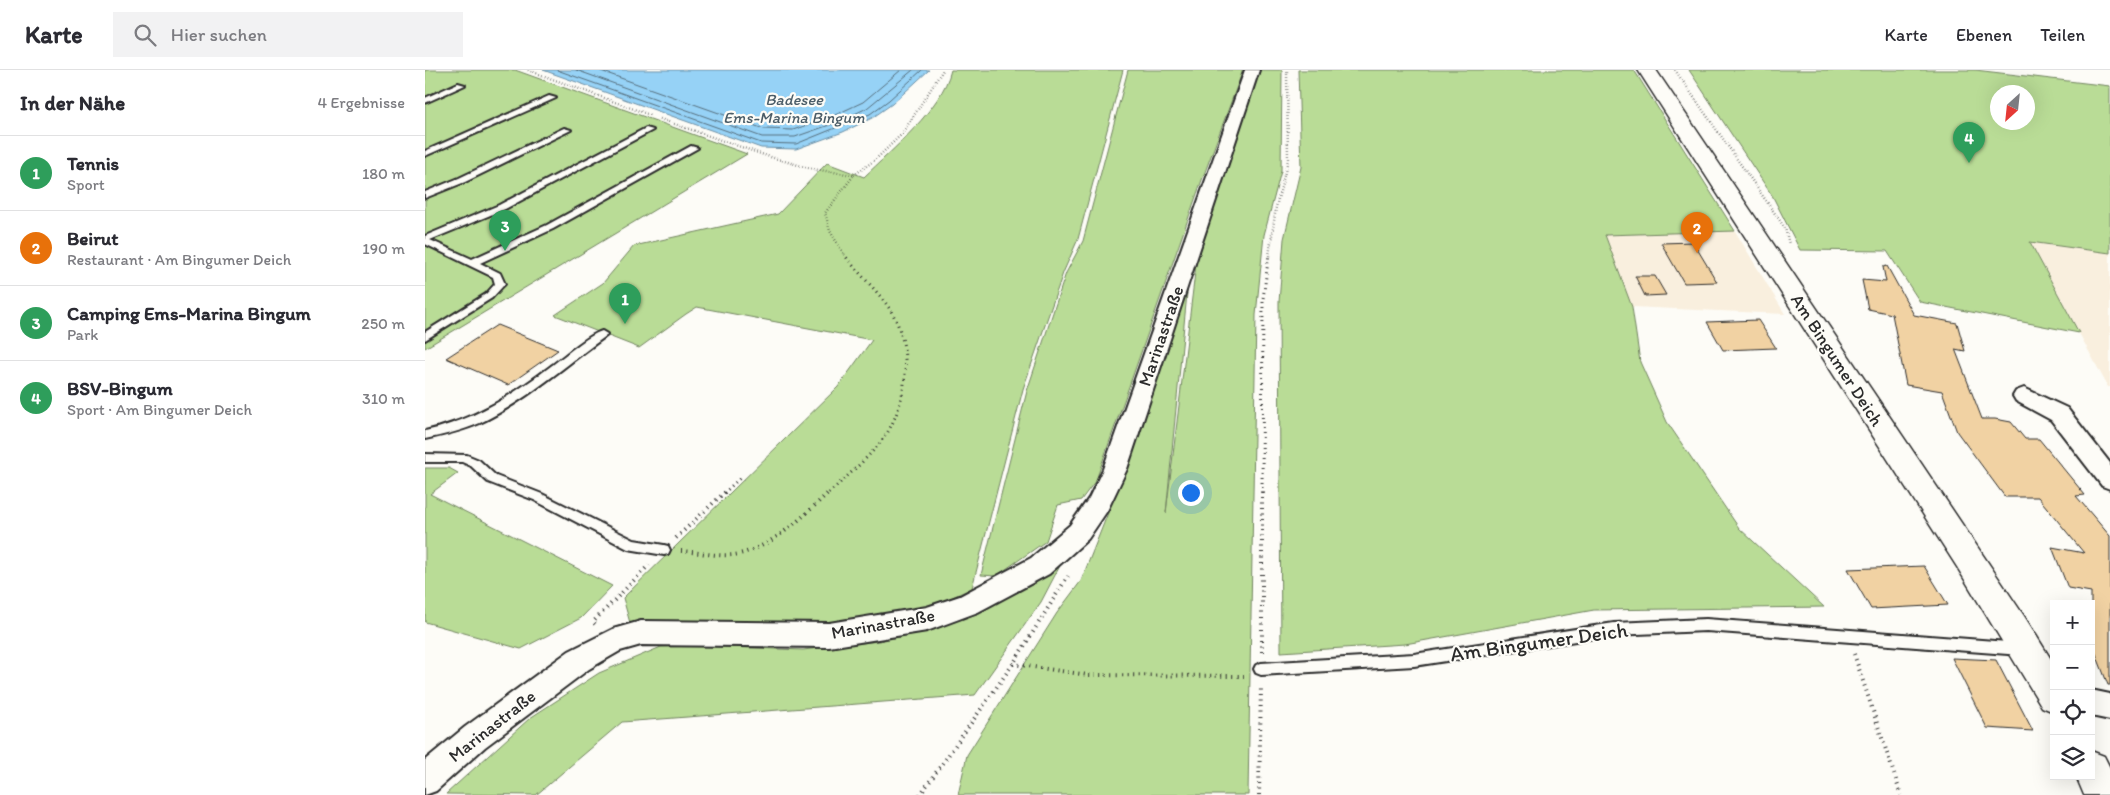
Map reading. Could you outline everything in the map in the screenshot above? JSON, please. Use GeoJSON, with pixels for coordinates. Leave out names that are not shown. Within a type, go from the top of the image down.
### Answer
{"type":"FeatureCollection","features":[{"type":"Feature","properties":{"kind":"main road","name":"Am Bingumer Deich"},"geometry":{"type":"LineString","coordinates":[[1647,70],[2027,650],[2050,690]]}},
{"type":"Feature","properties":{"kind":"main road"},"geometry":{"type":"LineString","coordinates":[[2095,778],[2104,795]]}},
{"type":"Feature","properties":{"kind":"street","name":"Marinastraße"},"geometry":{"type":"LineString","coordinates":[[425,780],[475,737],[579,660],[613,641],[641,633],[829,635],[881,628],[927,619],[969,604],[1040,566],[1079,532],[1098,504],[1115,469],[1252,70]]}},
{"type":"Feature","properties":{"kind":"street"},"geometry":{"type":"LineString","coordinates":[[2024,396],[2059,414],[2110,480]]}},
{"type":"Feature","properties":{"kind":"street"},"geometry":{"type":"LineString","coordinates":[[2095,704],[2110,706]]}},
{"type":"Feature","properties":{"kind":"lane"},"geometry":{"type":"LineString","coordinates":[[425,101],[461,85]]}},
{"type":"Feature","properties":{"kind":"lane"},"geometry":{"type":"LineString","coordinates":[[425,154],[552,98]]}},
{"type":"Feature","properties":{"kind":"lane"},"geometry":{"type":"LineString","coordinates":[[425,195],[462,180],[567,130]]}},
{"type":"Feature","properties":{"kind":"lane"},"geometry":{"type":"LineString","coordinates":[[425,240],[502,207],[649,130]]}},
{"type":"Feature","properties":{"kind":"lane"},"geometry":{"type":"LineString","coordinates":[[472,263],[550,227],[694,148]]}},
{"type":"Feature","properties":{"kind":"lane"},"geometry":{"type":"LineString","coordinates":[[425,240],[497,275],[500,284],[489,296],[425,337]]}},
{"type":"Feature","properties":{"kind":"lane"},"geometry":{"type":"LineString","coordinates":[[425,435],[456,428],[477,420],[510,401],[602,334]]}},
{"type":"Feature","properties":{"kind":"lane"},"geometry":{"type":"LineString","coordinates":[[425,458],[463,458],[475,463],[492,479],[538,498],[632,545],[664,550]]}},
{"type":"Feature","properties":{"kind":"lane","name":"Am Bingumer Deich"},"geometry":{"type":"LineString","coordinates":[[1261,669],[1414,660],[1614,629],[1706,625],[1848,634],[2027,650]]}},
{"type":"Feature","properties":{"kind":"path"},"geometry":{"type":"LineString","coordinates":[[528,70],[665,121],[767,156],[812,169],[854,175]]}},
{"type":"Feature","properties":{"kind":"path"},"geometry":{"type":"LineString","coordinates":[[664,550],[738,554],[758,547],[807,513],[885,436],[897,409],[907,365],[899,326],[886,303],[847,260],[828,230],[825,214],[854,175],[875,160],[902,134],[943,70]]}},
{"type":"Feature","properties":{"kind":"path"},"geometry":{"type":"LineString","coordinates":[[1259,795],[1263,299],[1276,207],[1288,160],[1287,70]]}},
{"type":"Feature","properties":{"kind":"path"},"geometry":{"type":"LineString","coordinates":[[1675,70],[1785,228]]}},
{"type":"Feature","properties":{"kind":"path"},"geometry":{"type":"LineString","coordinates":[[613,602],[664,550],[741,477]]}},
{"type":"Feature","properties":{"kind":"path"},"geometry":{"type":"LineString","coordinates":[[920,795],[1013,664],[1068,574]]}},
{"type":"Feature","properties":{"kind":"path"},"geometry":{"type":"LineString","coordinates":[[1848,634],[1901,795]]}},
{"type":"Feature","properties":{"kind":"path"},"geometry":{"type":"LineString","coordinates":[[1013,664],[1088,675],[1247,676]]}},
{"type":"Feature","properties":{"kind":"shaded area"},"geometry":{"type":"Polygon","coordinates":[[[1735,231],[1785,314],[1632,307],[1605,235],[1735,231]]]}},
{"type":"Feature","properties":{"kind":"shaded area"},"geometry":{"type":"Polygon","coordinates":[[[2030,242],[2110,253],[2110,387],[2108,387],[2030,242]]]}},
{"type":"Feature","properties":{"kind":"green space"},"geometry":{"type":"Polygon","coordinates":[[[425,70],[515,70],[747,154],[425,348],[425,70]]]}},
{"type":"Feature","properties":{"kind":"green space"},"geometry":{"type":"Polygon","coordinates":[[[951,70],[1123,70],[1078,239],[1063,273],[1023,389],[972,588],[918,613],[822,624],[630,623],[623,598],[838,387],[872,340],[697,307],[639,348],[555,315],[603,283],[634,246],[778,214],[827,163],[864,177],[915,128],[938,99],[951,70]]]}},
{"type":"Feature","properties":{"kind":"green space"},"geometry":{"type":"Polygon","coordinates":[[[1128,70],[1243,70],[1199,188],[1096,480],[1081,500],[1058,505],[1046,541],[996,576],[981,575],[1027,391],[1066,273],[1083,241],[1128,70]]]}},
{"type":"Feature","properties":{"kind":"green space"},"geometry":{"type":"Polygon","coordinates":[[[1259,70],[1282,70],[1281,171],[1264,235],[1256,315],[1248,795],[958,795],[967,755],[1057,613],[1081,581],[1127,465],[1190,262],[1166,513],[1197,256],[1259,70]]]}},
{"type":"Feature","properties":{"kind":"green space"},"geometry":{"type":"Polygon","coordinates":[[[1298,70],[1634,70],[1735,231],[1605,235],[1632,307],[1640,362],[1667,422],[1739,528],[1824,607],[1594,610],[1405,644],[1281,652],[1279,302],[1284,239],[1301,167],[1298,70]]]}},
{"type":"Feature","properties":{"kind":"green space"},"geometry":{"type":"Polygon","coordinates":[[[1689,70],[1975,70],[2110,86],[2110,253],[2030,242],[2079,333],[1920,302],[1887,251],[1800,250],[1773,197],[1689,70]]]}},
{"type":"Feature","properties":{"kind":"green space"},"geometry":{"type":"Polygon","coordinates":[[[425,468],[449,468],[458,473],[430,494],[612,586],[581,618],[521,649],[425,622],[425,468]]]}},
{"type":"Feature","properties":{"kind":"green space"},"geometry":{"type":"Polygon","coordinates":[[[1063,560],[1041,602],[975,695],[622,722],[536,795],[446,794],[530,718],[599,673],[661,647],[700,646],[803,650],[879,641],[934,630],[987,607],[1043,575],[1063,560]]]}},
{"type":"Feature","properties":{"kind":"water","name":"Badesee Ems-Marina Bingum"},"geometry":{"type":"Polygon","coordinates":[[[543,70],[929,70],[892,104],[872,118],[843,132],[796,149],[761,148],[543,70]]]}},
{"type":"Feature","properties":{"kind":"building"},"geometry":{"type":"Polygon","coordinates":[[[1693,242],[1717,282],[1684,283],[1661,243],[1693,242]]]}},
{"type":"Feature","properties":{"kind":"building"},"geometry":{"type":"Polygon","coordinates":[[[1887,266],[1914,315],[1957,323],[1965,351],[1955,349],[1982,419],[2011,422],[2025,439],[2039,439],[2085,495],[2076,496],[2110,536],[2110,685],[2108,685],[2095,651],[2095,600],[2091,600],[2091,592],[2068,588],[2052,547],[2084,553],[2038,497],[2005,497],[1957,432],[1942,391],[1906,385],[1892,314],[1868,309],[1862,280],[1886,282],[1883,267],[1887,266]]]}},
{"type":"Feature","properties":{"kind":"building"},"geometry":{"type":"Polygon","coordinates":[[[1635,276],[1655,276],[1666,295],[1645,296],[1635,276]]]}},
{"type":"Feature","properties":{"kind":"building"},"geometry":{"type":"Polygon","coordinates":[[[1758,320],[1776,348],[1723,350],[1707,322],[1758,320]]]}},
{"type":"Feature","properties":{"kind":"building"},"geometry":{"type":"Polygon","coordinates":[[[497,325],[558,350],[508,385],[446,358],[497,325]]]}},
{"type":"Feature","properties":{"kind":"building"},"geometry":{"type":"Polygon","coordinates":[[[1924,566],[1948,605],[1871,609],[1848,569],[1924,566]]]}},
{"type":"Feature","properties":{"kind":"building"},"geometry":{"type":"Polygon","coordinates":[[[1952,658],[1996,660],[2033,731],[1987,728],[1952,658]]]}},
{"type":"Feature","properties":{"kind":"place","name":"BSV-Bingum"},"geometry":{"type":"Point","coordinates":[1969,163]}},
{"type":"Feature","properties":{"kind":"place","name":"Camping Ems-Marina Bingum"},"geometry":{"type":"Point","coordinates":[505,251]}},
{"type":"Feature","properties":{"kind":"place","name":"Beirut"},"geometry":{"type":"Point","coordinates":[1697,253]}},
{"type":"Feature","properties":{"kind":"place","name":"Tennis"},"geometry":{"type":"Point","coordinates":[625,324]}}]}
